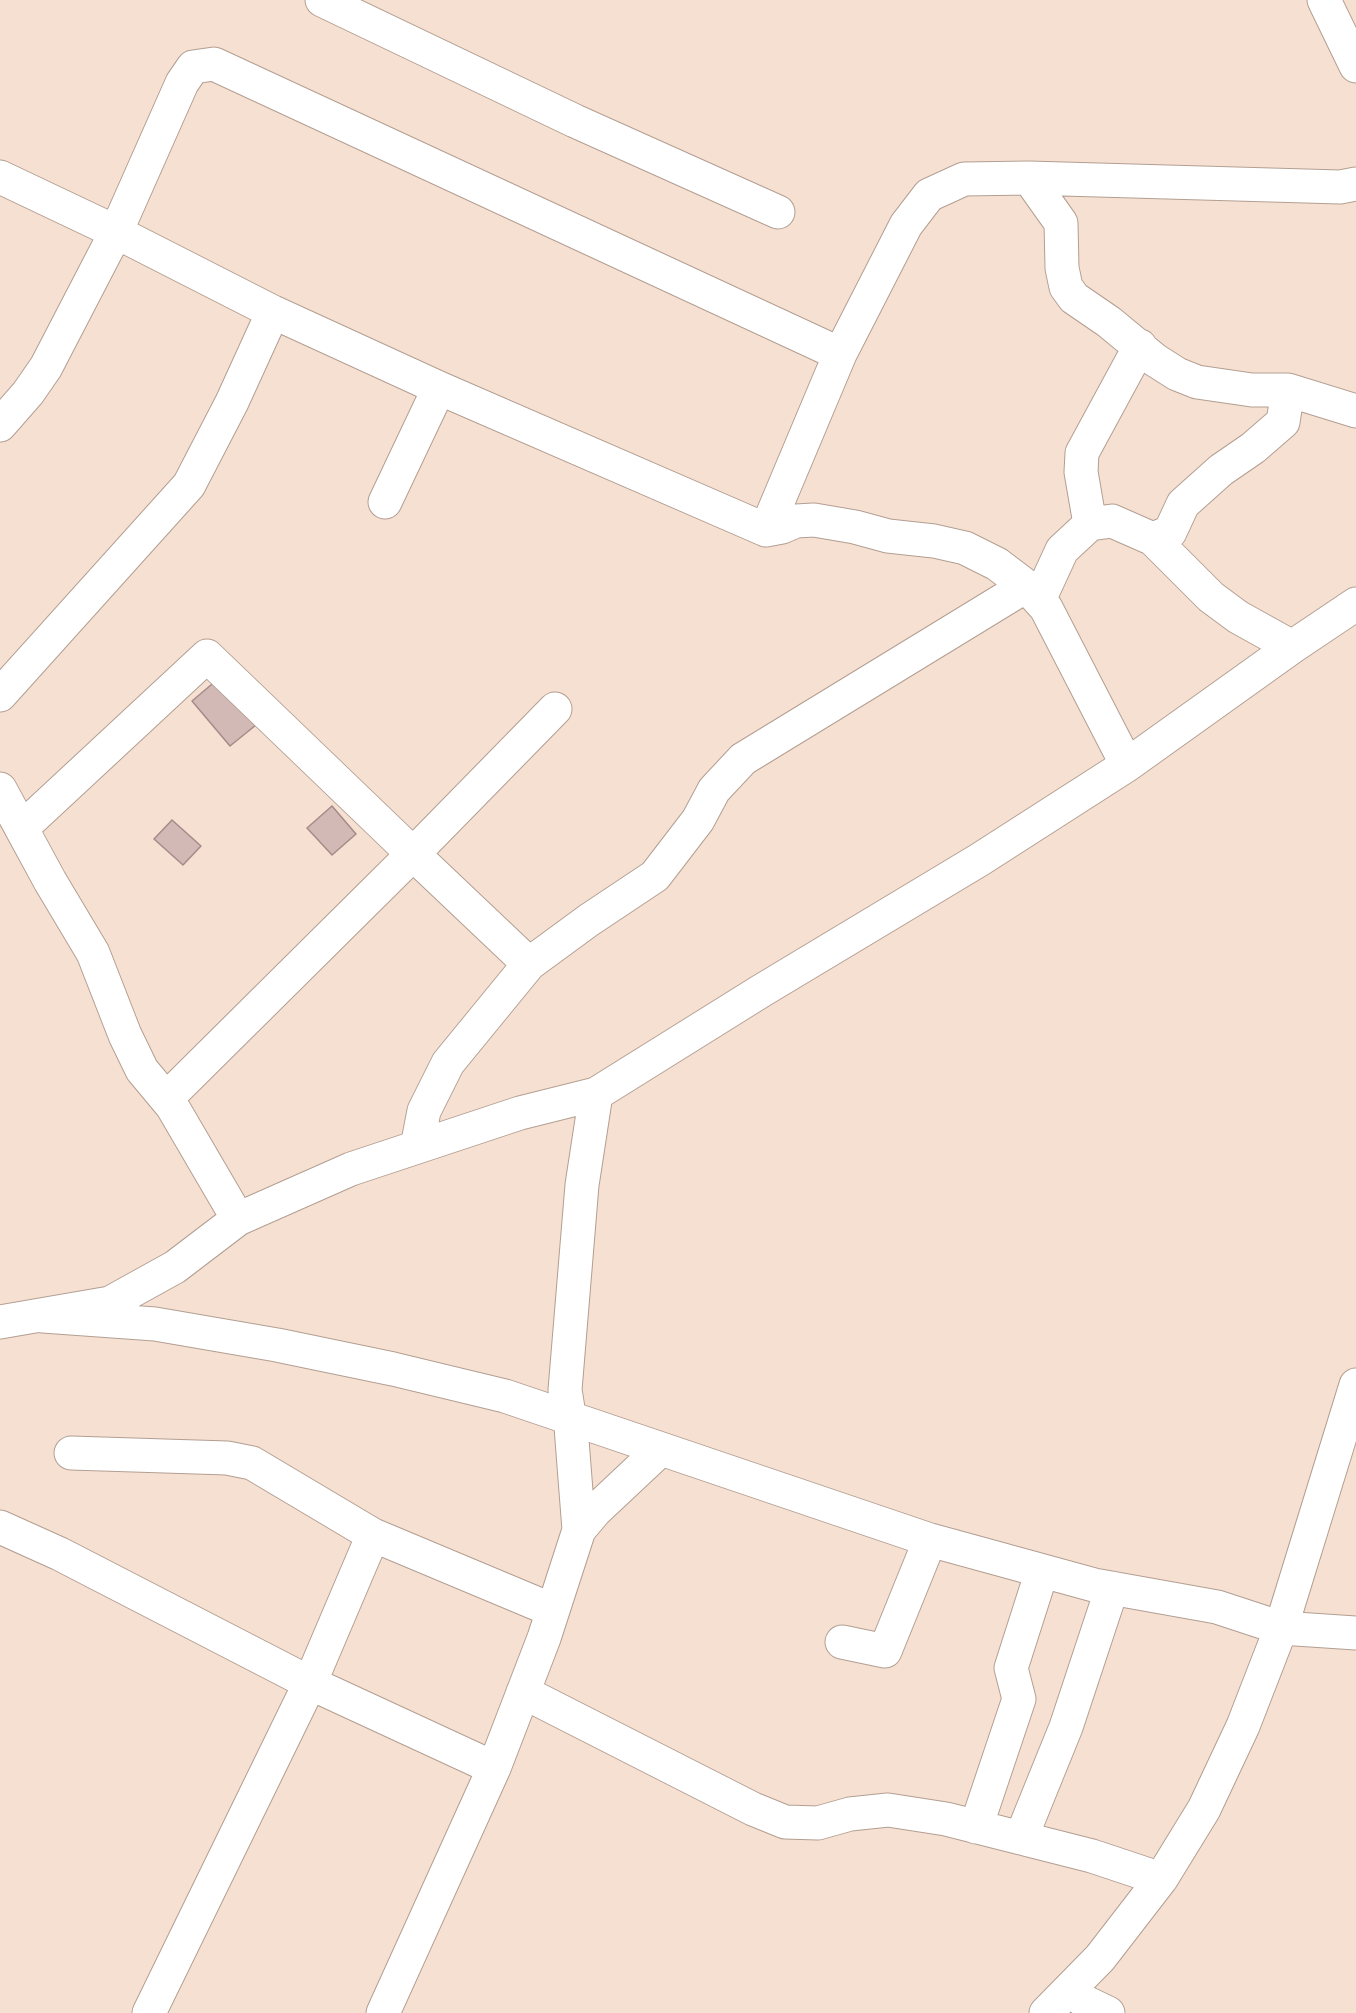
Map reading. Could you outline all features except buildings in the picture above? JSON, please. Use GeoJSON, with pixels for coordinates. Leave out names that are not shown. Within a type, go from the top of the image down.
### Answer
{"type":"FeatureCollection","features":[{"type":"Feature","properties":{"kind":"street"},"geometry":{"type":"LineString","coordinates":[[322,0],[575,121],[778,212]]}},
{"type":"Feature","properties":{"kind":"street"},"geometry":{"type":"LineString","coordinates":[[1323,0],[1356,66]]}},
{"type":"Feature","properties":{"kind":"street"},"geometry":{"type":"LineString","coordinates":[[0,425],[46,368],[116,232],[182,83],[193,67],[214,64],[840,354]]}},
{"type":"Feature","properties":{"kind":"street"},"geometry":{"type":"LineString","coordinates":[[0,177],[116,232],[273,312],[438,388],[766,530],[796,521],[814,520],[855,527],[888,536],[965,548],[998,564],[1033,593],[1046,608],[1127,765]]}},
{"type":"Feature","properties":{"kind":"street"},"geometry":{"type":"LineString","coordinates":[[1029,178],[1061,223],[1062,268],[1066,287],[1074,298],[1140,346],[1155,360],[1176,374],[1197,382],[1252,390],[1288,390],[1356,411]]}},
{"type":"Feature","properties":{"kind":"street"},"geometry":{"type":"LineString","coordinates":[[766,530],[840,354],[906,225],[929,195],[964,179],[1029,178],[1340,187],[1356,184]]}},
{"type":"Feature","properties":{"kind":"street"},"geometry":{"type":"LineString","coordinates":[[0,696],[189,485],[232,402],[273,312]]}},
{"type":"Feature","properties":{"kind":"street"},"geometry":{"type":"LineString","coordinates":[[1090,524],[1081,472],[1082,453],[1140,346]]}},
{"type":"Feature","properties":{"kind":"street"},"geometry":{"type":"LineString","coordinates":[[385,502],[438,388]]}},
{"type":"Feature","properties":{"kind":"street"},"geometry":{"type":"LineString","coordinates":[[1153,539],[1170,532],[1183,504],[1221,470],[1253,448],[1283,422],[1288,390]]}},
{"type":"Feature","properties":{"kind":"street"},"geometry":{"type":"LineString","coordinates":[[417,1147],[424,1111],[448,1063],[529,964],[655,876],[698,820],[714,790],[743,759],[1033,593],[1062,550],[1090,524],[1112,521],[1153,539],[1210,597],[1238,617],[1292,648]]}},
{"type":"Feature","properties":{"kind":"street"},"geometry":{"type":"LineString","coordinates":[[0,1322],[110,1303],[175,1266],[238,1219],[351,1169],[520,1113],[596,1094],[761,991],[979,860],[1127,765],[1356,604]]}},
{"type":"Feature","properties":{"kind":"street"},"geometry":{"type":"LineString","coordinates":[[22,828],[207,656],[529,964]]}},
{"type":"Feature","properties":{"kind":"street"},"geometry":{"type":"LineString","coordinates":[[166,1099],[413,855],[555,709]]}},
{"type":"Feature","properties":{"kind":"street"},"geometry":{"type":"LineString","coordinates":[[0,789],[50,881],[93,953],[125,1035],[142,1070],[172,1106],[238,1219]]}},
{"type":"Feature","properties":{"kind":"street"},"geometry":{"type":"LineString","coordinates":[[579,1530],[565,1390],[582,1185],[596,1094]]}},
{"type":"Feature","properties":{"kind":"street"},"geometry":{"type":"LineString","coordinates":[[43,1316],[155,1324],[277,1345],[393,1369],[505,1396],[930,1540],[1112,1588],[1217,1607],[1281,1629],[1356,1633]]}},
{"type":"Feature","properties":{"kind":"street"},"geometry":{"type":"LineString","coordinates":[[1046,2013],[1100,1958],[1161,1879],[1204,1809],[1243,1726],[1281,1629],[1356,1385]]}},
{"type":"Feature","properties":{"kind":"street"},"geometry":{"type":"LineString","coordinates":[[383,2013],[494,1767],[523,1692],[579,1530],[595,1511],[660,1450]]}},
{"type":"Feature","properties":{"kind":"street"},"geometry":{"type":"LineString","coordinates":[[71,1453],[227,1458],[252,1463],[373,1534],[552,1610]]}},
{"type":"Feature","properties":{"kind":"street"},"geometry":{"type":"LineString","coordinates":[[0,1527],[60,1554],[310,1683],[494,1767]]}},
{"type":"Feature","properties":{"kind":"street"},"geometry":{"type":"LineString","coordinates":[[149,2013],[310,1683],[373,1534]]}},
{"type":"Feature","properties":{"kind":"street"},"geometry":{"type":"LineString","coordinates":[[842,1642],[885,1651],[930,1540]]}},
{"type":"Feature","properties":{"kind":"street"},"geometry":{"type":"LineString","coordinates":[[976,1827],[1019,1699],[1011,1668],[1042,1571]]}},
{"type":"Feature","properties":{"kind":"street"},"geometry":{"type":"LineString","coordinates":[[1021,1838],[1066,1727],[1112,1588]]}},
{"type":"Feature","properties":{"kind":"street"},"geometry":{"type":"LineString","coordinates":[[523,1692],[753,1809],[785,1822],[818,1823],[850,1814],[888,1810],[946,1819],[1092,1856],[1161,1879]]}},
{"type":"Feature","properties":{"kind":"street"},"geometry":{"type":"LineString","coordinates":[[1070,1989],[1085,2002],[1108,2013]]}}]}
